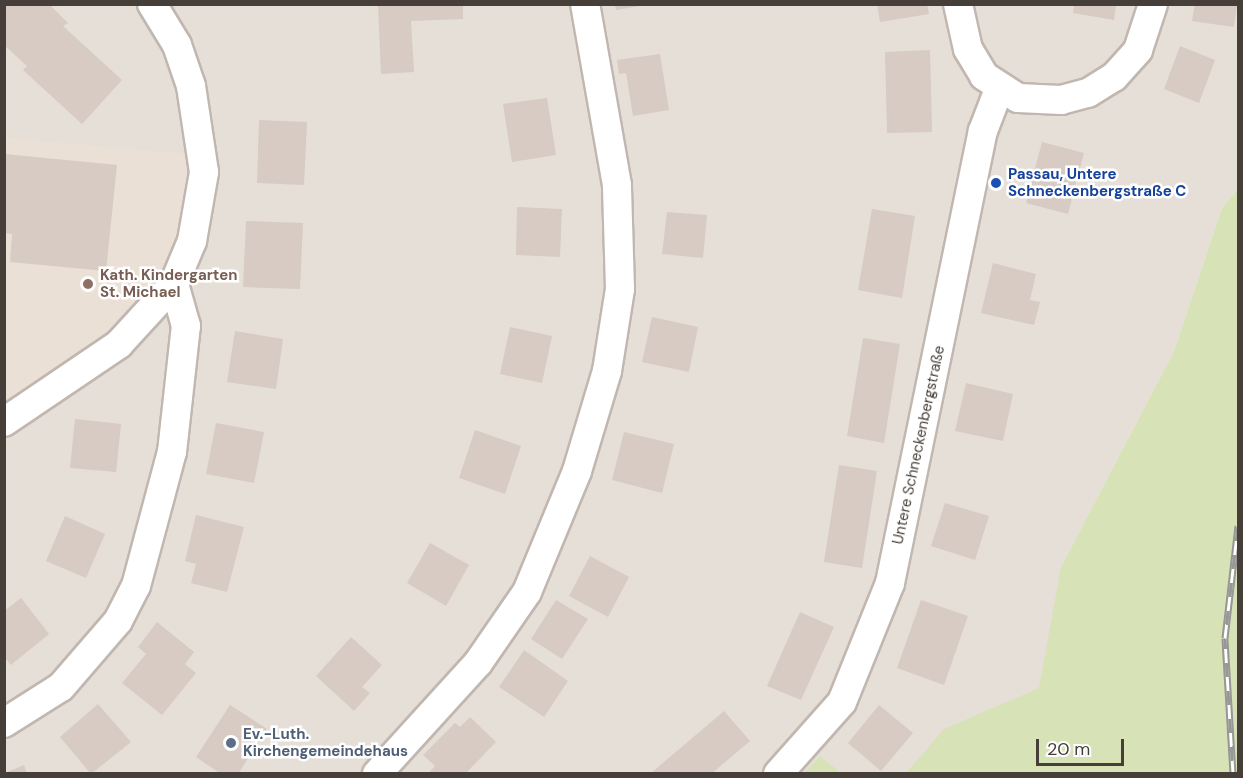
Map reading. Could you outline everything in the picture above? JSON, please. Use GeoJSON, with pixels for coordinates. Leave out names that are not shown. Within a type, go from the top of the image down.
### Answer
{"type":"FeatureCollection","features":[{"type":"Feature","properties":{"kind":"street"},"geometry":{"type":"LineString","coordinates":[[4,422],[120,344],[174,284],[192,241],[200,200],[200,126],[177,45],[152,4]]}},
{"type":"Feature","properties":{"kind":"street"},"geometry":{"type":"LineString","coordinates":[[377,774],[478,663],[527,592],[577,471],[607,371],[620,289],[617,185],[585,4]]}},
{"type":"Feature","properties":{"kind":"street"},"geometry":{"type":"LineString","coordinates":[[958,4],[968,49],[984,76],[999,89],[1018,98],[1061,100],[1088,93],[1114,77],[1138,50],[1153,4]]}},
{"type":"Feature","properties":{"kind":"street","name":"Untere Schneckenbergstraße"},"geometry":{"type":"LineString","coordinates":[[778,774],[842,702],[890,584],[983,131],[999,89]]}},
{"type":"Feature","properties":{"kind":"street"},"geometry":{"type":"LineString","coordinates":[[4,723],[61,687],[90,658],[118,621],[136,586],[172,452],[181,387],[186,326],[174,284]]}},
{"type":"Feature","properties":{"kind":"shaded area"},"geometry":{"type":"Polygon","coordinates":[[[5,5],[1238,5],[1238,189],[1222,208],[1174,351],[1061,567],[1060,773],[5,774],[5,5]]]}},
{"type":"Feature","properties":{"kind":"shaded area","name":"Kath. Kindergarten St. Michael"},"geometry":{"type":"Polygon","coordinates":[[[5,138],[211,156],[148,320],[5,427],[5,138]]]}},
{"type":"Feature","properties":{"kind":"green space"},"geometry":{"type":"Polygon","coordinates":[[[1238,189],[1238,773],[906,773],[944,729],[1039,688],[1061,567],[1174,351],[1222,208],[1238,189]]]}},
{"type":"Feature","properties":{"kind":"green space"},"geometry":{"type":"Polygon","coordinates":[[[820,756],[841,773],[804,773],[820,756]]]}},
{"type":"Feature","properties":{"kind":"building"},"geometry":{"type":"Polygon","coordinates":[[[4,4],[49,4],[68,23],[63,26],[122,80],[82,124],[23,70],[27,66],[4,45],[4,4]]]}},
{"type":"Feature","properties":{"kind":"building"},"geometry":{"type":"Polygon","coordinates":[[[877,4],[927,4],[929,14],[880,22],[877,4]]]}},
{"type":"Feature","properties":{"kind":"building"},"geometry":{"type":"Polygon","coordinates":[[[1195,4],[1237,4],[1234,27],[1192,21],[1195,4]]]}},
{"type":"Feature","properties":{"kind":"building"},"geometry":{"type":"Polygon","coordinates":[[[378,5],[463,5],[463,19],[411,21],[414,72],[381,74],[378,5]]]}},
{"type":"Feature","properties":{"kind":"building"},"geometry":{"type":"Polygon","coordinates":[[[615,5],[640,5],[640,6],[616,10],[615,5]]]}},
{"type":"Feature","properties":{"kind":"building"},"geometry":{"type":"Polygon","coordinates":[[[1074,5],[1116,5],[1114,20],[1073,13],[1074,5]]]}},
{"type":"Feature","properties":{"kind":"building"},"geometry":{"type":"Polygon","coordinates":[[[1180,46],[1215,60],[1199,103],[1164,89],[1180,46]]]}},
{"type":"Feature","properties":{"kind":"building"},"geometry":{"type":"Polygon","coordinates":[[[930,50],[932,132],[887,133],[885,52],[930,50]]]}},
{"type":"Feature","properties":{"kind":"building"},"geometry":{"type":"Polygon","coordinates":[[[660,54],[669,110],[633,116],[626,73],[619,74],[617,60],[660,54]]]}},
{"type":"Feature","properties":{"kind":"building"},"geometry":{"type":"Polygon","coordinates":[[[547,98],[556,155],[512,162],[503,104],[547,98]]]}},
{"type":"Feature","properties":{"kind":"building"},"geometry":{"type":"Polygon","coordinates":[[[259,120],[307,122],[304,185],[257,183],[259,120]]]}},
{"type":"Feature","properties":{"kind":"building"},"geometry":{"type":"Polygon","coordinates":[[[1042,142],[1084,153],[1068,214],[1026,203],[1042,142]]]}},
{"type":"Feature","properties":{"kind":"building"},"geometry":{"type":"Polygon","coordinates":[[[5,154],[117,165],[106,271],[10,262],[12,234],[5,233],[5,154]]]}},
{"type":"Feature","properties":{"kind":"building"},"geometry":{"type":"Polygon","coordinates":[[[517,207],[562,209],[560,257],[516,255],[517,207]]]}},
{"type":"Feature","properties":{"kind":"building"},"geometry":{"type":"Polygon","coordinates":[[[872,209],[915,216],[902,298],[858,290],[872,209]]]}},
{"type":"Feature","properties":{"kind":"building"},"geometry":{"type":"Polygon","coordinates":[[[667,212],[707,215],[703,258],[662,254],[667,212]]]}},
{"type":"Feature","properties":{"kind":"building"},"geometry":{"type":"Polygon","coordinates":[[[246,221],[303,223],[300,289],[243,287],[246,221]]]}},
{"type":"Feature","properties":{"kind":"building"},"geometry":{"type":"Polygon","coordinates":[[[993,263],[1036,274],[1030,300],[1040,302],[1034,325],[981,313],[993,263]]]}},
{"type":"Feature","properties":{"kind":"building"},"geometry":{"type":"Polygon","coordinates":[[[652,317],[698,327],[689,372],[642,362],[652,317]]]}},
{"type":"Feature","properties":{"kind":"building"},"geometry":{"type":"Polygon","coordinates":[[[510,327],[552,336],[542,383],[500,374],[510,327]]]}},
{"type":"Feature","properties":{"kind":"building"},"geometry":{"type":"Polygon","coordinates":[[[235,331],[283,339],[276,389],[227,382],[235,331]]]}},
{"type":"Feature","properties":{"kind":"building"},"geometry":{"type":"Polygon","coordinates":[[[863,338],[900,344],[884,443],[847,436],[863,338]]]}},
{"type":"Feature","properties":{"kind":"building"},"geometry":{"type":"Polygon","coordinates":[[[966,383],[1013,394],[1003,441],[955,431],[966,383]]]}},
{"type":"Feature","properties":{"kind":"building"},"geometry":{"type":"Polygon","coordinates":[[[75,419],[121,424],[116,472],[70,468],[75,419]]]}},
{"type":"Feature","properties":{"kind":"building"},"geometry":{"type":"Polygon","coordinates":[[[216,423],[264,432],[254,483],[206,474],[216,423]]]}},
{"type":"Feature","properties":{"kind":"building"},"geometry":{"type":"Polygon","coordinates":[[[475,430],[521,446],[505,494],[459,478],[475,430]]]}},
{"type":"Feature","properties":{"kind":"building"},"geometry":{"type":"Polygon","coordinates":[[[624,432],[674,444],[662,493],[612,480],[624,432]]]}},
{"type":"Feature","properties":{"kind":"building"},"geometry":{"type":"Polygon","coordinates":[[[839,465],[877,471],[862,568],[824,562],[839,465]]]}},
{"type":"Feature","properties":{"kind":"building"},"geometry":{"type":"Polygon","coordinates":[[[945,503],[989,516],[975,560],[931,546],[945,503]]]}},
{"type":"Feature","properties":{"kind":"building"},"geometry":{"type":"Polygon","coordinates":[[[196,515],[244,527],[227,592],[191,583],[196,564],[185,561],[196,515]]]}},
{"type":"Feature","properties":{"kind":"building"},"geometry":{"type":"Polygon","coordinates":[[[65,516],[105,534],[86,578],[46,561],[65,516]]]}},
{"type":"Feature","properties":{"kind":"building"},"geometry":{"type":"Polygon","coordinates":[[[430,543],[469,565],[446,606],[407,583],[430,543]]]}},
{"type":"Feature","properties":{"kind":"building"},"geometry":{"type":"Polygon","coordinates":[[[590,556],[629,577],[608,617],[569,596],[590,556]]]}},
{"type":"Feature","properties":{"kind":"building"},"geometry":{"type":"Polygon","coordinates":[[[21,598],[49,634],[11,665],[4,657],[4,611],[21,598]]]}},
{"type":"Feature","properties":{"kind":"building"},"geometry":{"type":"Polygon","coordinates":[[[556,600],[588,619],[562,659],[531,639],[556,600]]]}},
{"type":"Feature","properties":{"kind":"building"},"geometry":{"type":"Polygon","coordinates":[[[921,600],[968,616],[944,685],[897,668],[921,600]]]}},
{"type":"Feature","properties":{"kind":"building"},"geometry":{"type":"Polygon","coordinates":[[[800,612],[834,627],[801,700],[767,686],[800,612]]]}},
{"type":"Feature","properties":{"kind":"building"},"geometry":{"type":"Polygon","coordinates":[[[157,622],[194,652],[185,664],[196,673],[162,715],[122,683],[146,654],[138,647],[157,622]]]}},
{"type":"Feature","properties":{"kind":"building"},"geometry":{"type":"Polygon","coordinates":[[[351,637],[382,665],[362,687],[370,693],[354,711],[316,676],[351,637]]]}},
{"type":"Feature","properties":{"kind":"building"},"geometry":{"type":"Polygon","coordinates":[[[524,650],[568,681],[544,717],[499,687],[524,650]]]}},
{"type":"Feature","properties":{"kind":"building"},"geometry":{"type":"Polygon","coordinates":[[[98,704],[131,742],[91,774],[60,737],[98,704]]]}},
{"type":"Feature","properties":{"kind":"building","name":"Ev.-Luth. Kirchengemeindehaus"},"geometry":{"type":"Polygon","coordinates":[[[230,705],[267,729],[238,774],[221,774],[196,757],[230,705]]]}},
{"type":"Feature","properties":{"kind":"building"},"geometry":{"type":"Polygon","coordinates":[[[879,705],[913,733],[881,771],[848,743],[879,705]]]}},
{"type":"Feature","properties":{"kind":"building"},"geometry":{"type":"Polygon","coordinates":[[[724,711],[750,741],[711,774],[650,774],[724,711]]]}},
{"type":"Feature","properties":{"kind":"building"},"geometry":{"type":"Polygon","coordinates":[[[470,717],[496,742],[465,774],[428,774],[435,766],[423,755],[455,723],[460,727],[470,717]]]}},
{"type":"Feature","properties":{"kind":"building"},"geometry":{"type":"Polygon","coordinates":[[[24,765],[27,774],[5,774],[5,773],[24,765]]]}},
{"type":"Feature","properties":{"kind":"railway"},"geometry":{"type":"LineString","coordinates":[[1233,774],[1225,638],[1238,526]]}},
{"type":"Feature","properties":{"kind":"place","name":"Passau, Untere Schneckenbergstraße C"},"geometry":{"type":"Point","coordinates":[996,183]}},
{"type":"Feature","properties":{"kind":"place","name":"Kath. Kindergarten St. Michael"},"geometry":{"type":"Point","coordinates":[88,284]}},
{"type":"Feature","properties":{"kind":"place","name":"Ev.-Luth. Kirchengemeindehaus"},"geometry":{"type":"Point","coordinates":[231,743]}}]}
